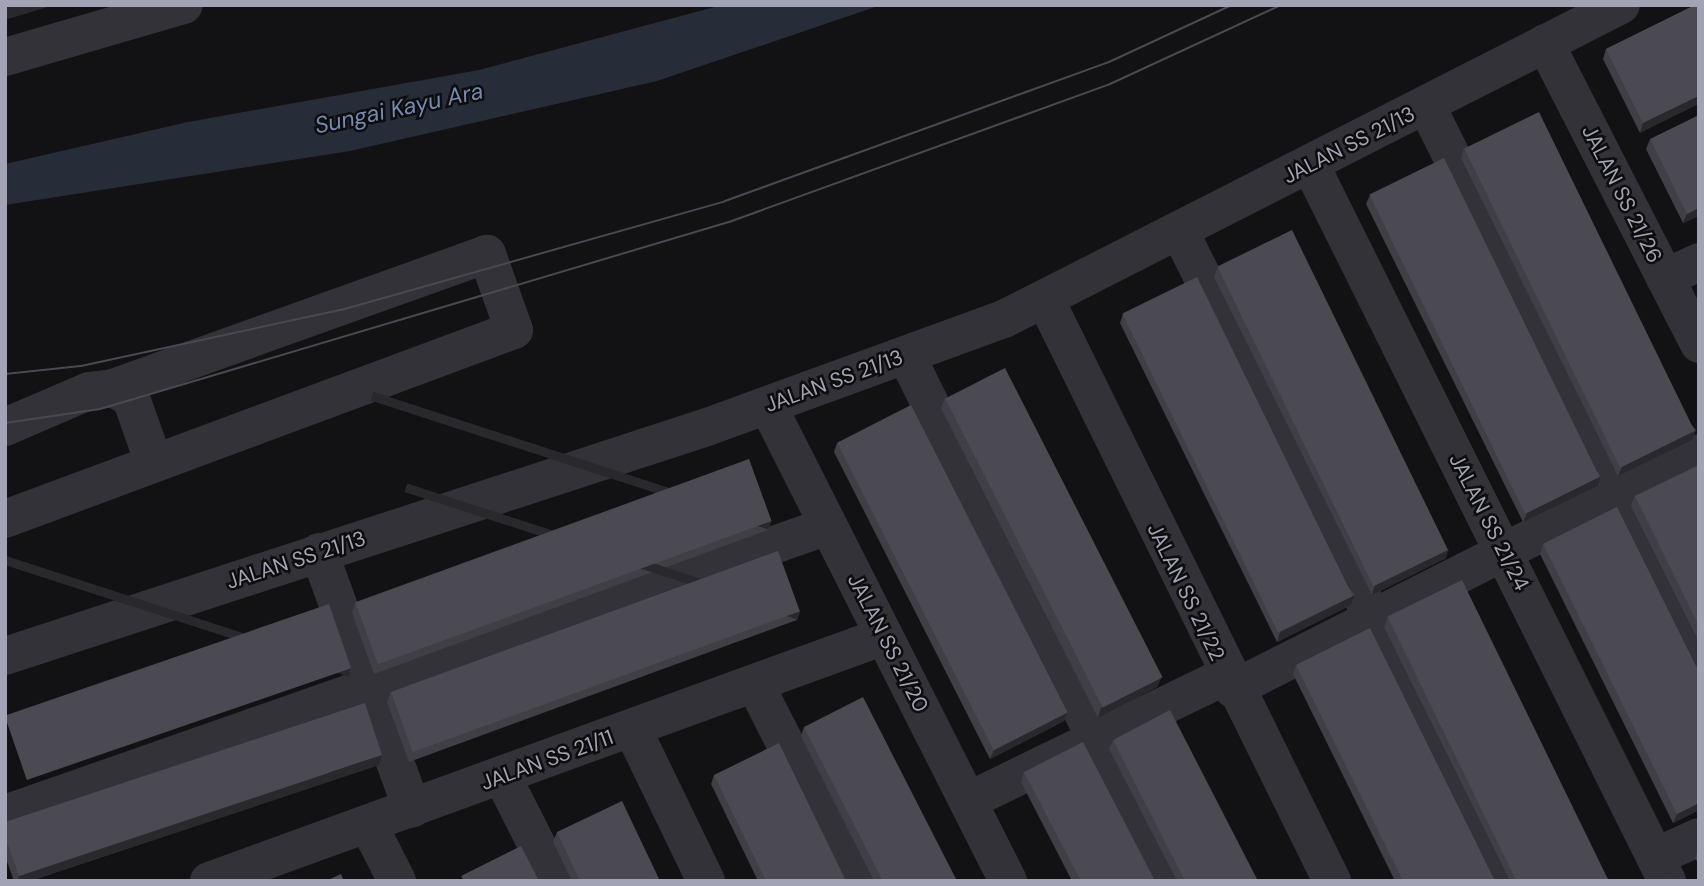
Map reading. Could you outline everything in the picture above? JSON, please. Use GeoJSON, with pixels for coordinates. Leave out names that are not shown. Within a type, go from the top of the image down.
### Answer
{"type":"FeatureCollection","features":[{"type":"Feature","properties":{"kind":"street"},"geometry":{"type":"LineString","coordinates":[[5,57],[117,14],[184,5]]}},
{"type":"Feature","properties":{"kind":"street","name":"JALAN SS 21/13"},"geometry":{"type":"LineString","coordinates":[[5,656],[768,406],[1046,301],[1622,5]]}},
{"type":"Feature","properties":{"kind":"street","name":"JALAN SS 21/26"},"geometry":{"type":"LineString","coordinates":[[1545,43],[1682,270],[1699,344]]}},
{"type":"Feature","properties":{"kind":"street"},"geometry":{"type":"LineString","coordinates":[[1426,105],[1699,650]]}},
{"type":"Feature","properties":{"kind":"street","name":"JALAN SS 21/24"},"geometry":{"type":"LineString","coordinates":[[1310,164],[1662,874]]}},
{"type":"Feature","properties":{"kind":"street"},"geometry":{"type":"LineString","coordinates":[[1180,232],[1504,881]]}},
{"type":"Feature","properties":{"kind":"street"},"geometry":{"type":"LineString","coordinates":[[5,427],[89,391],[113,388],[487,254],[514,330],[5,519]]}},
{"type":"Feature","properties":{"kind":"street","name":"JALAN SS 21/22"},"geometry":{"type":"LineString","coordinates":[[1046,301],[1230,682],[1332,881]]}},
{"type":"Feature","properties":{"kind":"street"},"geometry":{"type":"LineString","coordinates":[[906,355],[1166,881]]}},
{"type":"Feature","properties":{"kind":"street"},"geometry":{"type":"LineString","coordinates":[[113,388],[131,398],[154,463]]}},
{"type":"Feature","properties":{"kind":"street","name":"JALAN SS 21/20"},"geometry":{"type":"LineString","coordinates":[[768,406],[1009,881]]}},
{"type":"Feature","properties":{"kind":"street"},"geometry":{"type":"LineString","coordinates":[[968,801],[1372,618],[1699,453]]}},
{"type":"Feature","properties":{"kind":"street"},"geometry":{"type":"LineString","coordinates":[[5,814],[828,526]]}},
{"type":"Feature","properties":{"kind":"street"},"geometry":{"type":"LineString","coordinates":[[319,552],[412,808]]}},
{"type":"Feature","properties":{"kind":"street","name":"JALAN SS 21/11"},"geometry":{"type":"LineString","coordinates":[[209,881],[247,874],[368,824],[757,686],[884,636]]}},
{"type":"Feature","properties":{"kind":"street"},"geometry":{"type":"LineString","coordinates":[[757,686],[855,881]]}},
{"type":"Feature","properties":{"kind":"street"},"geometry":{"type":"LineString","coordinates":[[633,730],[706,881]]}},
{"type":"Feature","properties":{"kind":"street"},"geometry":{"type":"LineString","coordinates":[[502,776],[555,881]]}},
{"type":"Feature","properties":{"kind":"street"},"geometry":{"type":"LineString","coordinates":[[368,824],[397,881]]}},
{"type":"Feature","properties":{"kind":"street"},"geometry":{"type":"LineString","coordinates":[[1662,874],[1699,837]]}},
{"type":"Feature","properties":{"kind":"water","name":"Sungai Kayu Ara"},"geometry":{"type":"Polygon","coordinates":[[[722,5],[881,5],[657,81],[350,151],[5,205],[5,164],[188,122],[479,70],[722,5]]]}},
{"type":"Feature","properties":{"kind":"building"},"geometry":{"type":"Polygon","coordinates":[[[1699,5],[1699,96],[1643,123],[1606,49],[1699,5]]]}},
{"type":"Feature","properties":{"kind":"building"},"geometry":{"type":"Polygon","coordinates":[[[1539,112],[1695,431],[1620,467],[1464,148],[1539,112]]]}},
{"type":"Feature","properties":{"kind":"building"},"geometry":{"type":"Polygon","coordinates":[[[1699,115],[1699,208],[1687,214],[1650,139],[1699,115]]]}},
{"type":"Feature","properties":{"kind":"building"},"geometry":{"type":"Polygon","coordinates":[[[1444,158],[1600,477],[1525,513],[1369,194],[1444,158]]]}},
{"type":"Feature","properties":{"kind":"building"},"geometry":{"type":"Polygon","coordinates":[[[1292,230],[1448,550],[1373,586],[1217,266],[1292,230]]]}},
{"type":"Feature","properties":{"kind":"building"},"geometry":{"type":"Polygon","coordinates":[[[1197,277],[1353,596],[1278,632],[1122,313],[1197,277]]]}},
{"type":"Feature","properties":{"kind":"building"},"geometry":{"type":"Polygon","coordinates":[[[1005,368],[1163,677],[1103,708],[945,398],[1005,368]]]}},
{"type":"Feature","properties":{"kind":"building"},"geometry":{"type":"Polygon","coordinates":[[[911,405],[1068,712],[994,750],[837,443],[911,405]]]}},
{"type":"Feature","properties":{"kind":"building"},"geometry":{"type":"Polygon","coordinates":[[[749,459],[772,521],[378,664],[355,602],[749,459]]]}},
{"type":"Feature","properties":{"kind":"building"},"geometry":{"type":"Polygon","coordinates":[[[1699,465],[1699,626],[1635,496],[1699,465]]]}},
{"type":"Feature","properties":{"kind":"building"},"geometry":{"type":"Polygon","coordinates":[[[1617,507],[1699,672],[1699,803],[1677,814],[1543,544],[1617,507]]]}},
{"type":"Feature","properties":{"kind":"building"},"geometry":{"type":"Polygon","coordinates":[[[778,551],[800,611],[413,752],[391,692],[778,551]]]}},
{"type":"Feature","properties":{"kind":"building"},"geometry":{"type":"Polygon","coordinates":[[[1462,580],[1609,881],[1516,881],[1387,616],[1462,580]]]}},
{"type":"Feature","properties":{"kind":"building"},"geometry":{"type":"Polygon","coordinates":[[[329,604],[351,668],[27,780],[5,716],[329,604]]]}},
{"type":"Feature","properties":{"kind":"building"},"geometry":{"type":"Polygon","coordinates":[[[1370,628],[1495,881],[1403,881],[1296,665],[1370,628]]]}},
{"type":"Feature","properties":{"kind":"building"},"geometry":{"type":"Polygon","coordinates":[[[863,697],[957,881],[883,881],[804,727],[863,697]]]}},
{"type":"Feature","properties":{"kind":"building"},"geometry":{"type":"Polygon","coordinates":[[[365,703],[382,755],[19,876],[5,836],[5,822],[365,703]]]}},
{"type":"Feature","properties":{"kind":"building"},"geometry":{"type":"Polygon","coordinates":[[[1170,710],[1258,881],[1185,881],[1113,740],[1170,710]]]}},
{"type":"Feature","properties":{"kind":"building"},"geometry":{"type":"Polygon","coordinates":[[[1083,742],[1155,881],[1081,881],[1024,772],[1083,742]]]}},
{"type":"Feature","properties":{"kind":"building"},"geometry":{"type":"Polygon","coordinates":[[[779,743],[846,881],[766,881],[714,775],[779,743]]]}},
{"type":"Feature","properties":{"kind":"building"},"geometry":{"type":"Polygon","coordinates":[[[622,801],[660,881],[580,881],[557,832],[622,801]]]}},
{"type":"Feature","properties":{"kind":"building"},"geometry":{"type":"Polygon","coordinates":[[[521,846],[539,881],[464,881],[461,876],[521,846]]]}},
{"type":"Feature","properties":{"kind":"building"},"geometry":{"type":"Polygon","coordinates":[[[341,874],[344,881],[326,881],[341,874]]]}},
{"type":"Feature","properties":{"kind":"tram line"},"geometry":{"type":"LineString","coordinates":[[5,374],[81,366],[341,310],[725,201],[1109,62],[1232,5]]}},
{"type":"Feature","properties":{"kind":"tram line"},"geometry":{"type":"LineString","coordinates":[[5,423],[100,409],[729,222],[1110,84],[1281,5]]}}]}
